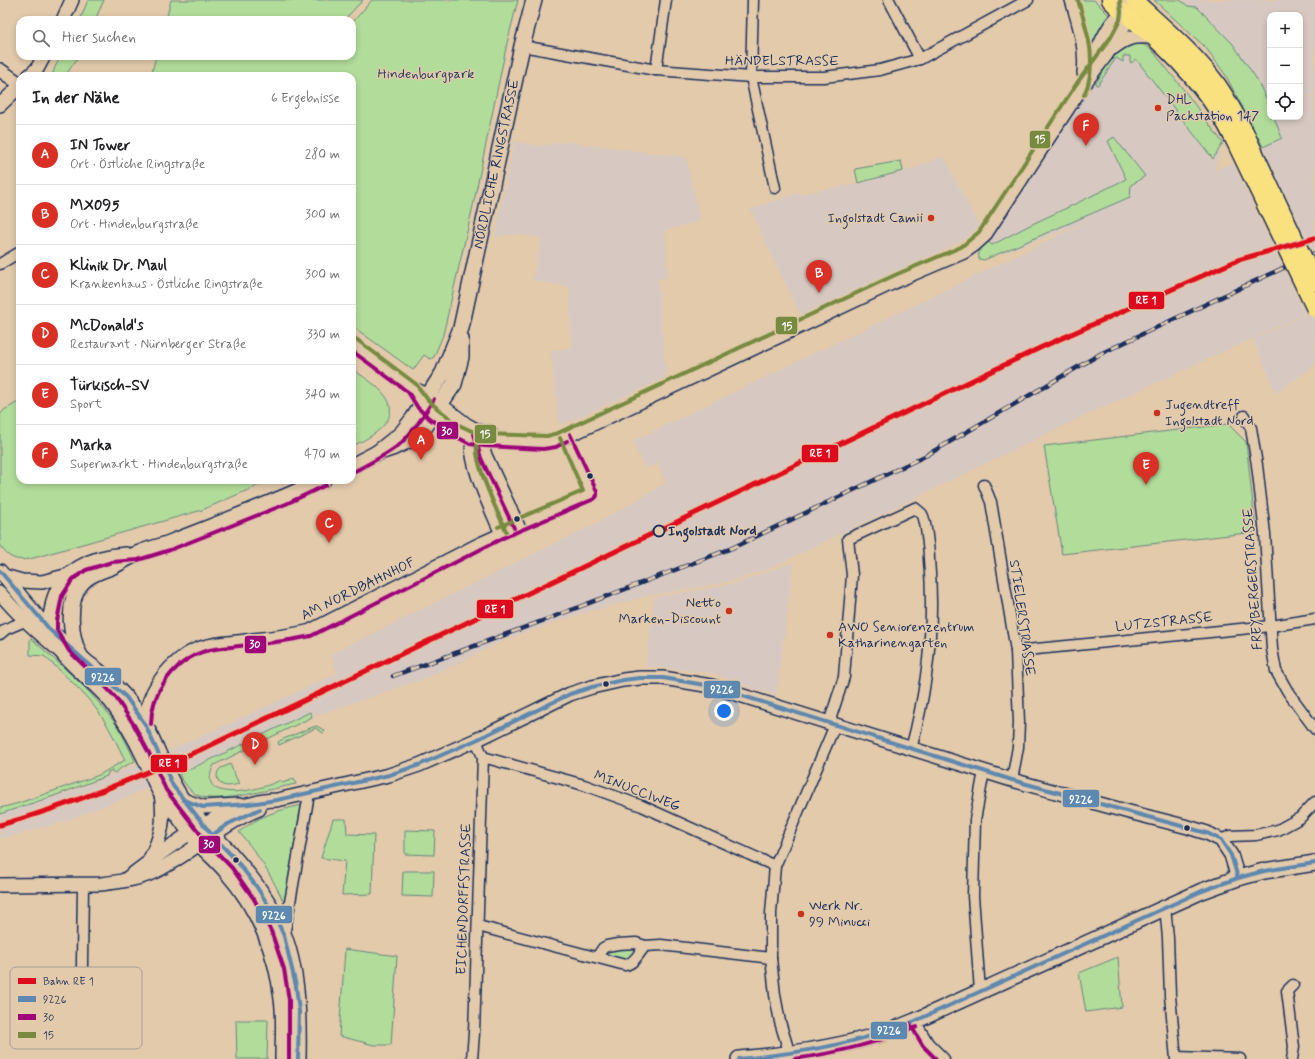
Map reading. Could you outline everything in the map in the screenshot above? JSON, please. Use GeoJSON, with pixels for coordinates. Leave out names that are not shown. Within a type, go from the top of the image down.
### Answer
{"type":"FeatureCollection","features":[{"type":"Feature","properties":{"kind":"main road","name":"NÖRDLICHE RINGSTRASSE"},"geometry":{"type":"LineString","coordinates":[[356,464],[377,453],[412,439],[422,431],[461,328],[522,46],[534,0]]}},
{"type":"Feature","properties":{"kind":"main road"},"geometry":{"type":"LineString","coordinates":[[1110,0],[1126,7],[1153,38],[1175,58],[1200,86],[1218,111],[1239,135],[1315,282]]}},
{"type":"Feature","properties":{"kind":"main road"},"geometry":{"type":"LineString","coordinates":[[1134,0],[1196,60],[1215,82],[1232,108],[1239,135],[1315,309]]}},
{"type":"Feature","properties":{"kind":"main road"},"geometry":{"type":"LineString","coordinates":[[283,1059],[282,1000],[278,970],[268,939],[249,902],[202,834],[183,800],[173,786],[145,724],[126,697],[81,657],[72,623],[72,603],[74,595],[80,585],[89,577],[136,554],[176,541],[284,498],[314,484]]}},
{"type":"Feature","properties":{"kind":"main road"},"geometry":{"type":"LineString","coordinates":[[38,616],[69,575],[83,565],[111,556],[136,554]]}},
{"type":"Feature","properties":{"kind":"main road"},"geometry":{"type":"LineString","coordinates":[[38,616],[66,608],[72,603]]}},
{"type":"Feature","properties":{"kind":"main road"},"geometry":{"type":"LineString","coordinates":[[38,616],[51,631],[54,640],[64,655],[112,702],[144,755],[161,793],[202,834],[236,860],[256,886],[274,914],[284,936],[292,962],[296,986],[299,1012],[298,1059]]}},
{"type":"Feature","properties":{"kind":"main road"},"geometry":{"type":"LineString","coordinates":[[739,1059],[791,1057],[880,1035],[915,1021],[1165,906],[1202,891],[1238,878],[1264,871],[1315,863]]}},
{"type":"Feature","properties":{"kind":"street"},"geometry":{"type":"LineString","coordinates":[[66,16],[72,0]]}},
{"type":"Feature","properties":{"kind":"street"},"geometry":{"type":"LineString","coordinates":[[656,70],[666,0]]}},
{"type":"Feature","properties":{"kind":"street"},"geometry":{"type":"LineString","coordinates":[[753,0],[751,78],[775,188]]}},
{"type":"Feature","properties":{"kind":"street"},"geometry":{"type":"LineString","coordinates":[[889,0],[920,59]]}},
{"type":"Feature","properties":{"kind":"street","name":"HÄNDELSTRASSE"},"geometry":{"type":"LineString","coordinates":[[522,46],[656,70],[751,78],[824,76],[880,70],[920,59],[1028,0]]}},
{"type":"Feature","properties":{"kind":"street"},"geometry":{"type":"LineString","coordinates":[[1072,0],[1083,38],[1085,52],[1083,85]]}},
{"type":"Feature","properties":{"kind":"street"},"geometry":{"type":"LineString","coordinates":[[1083,85],[1097,52],[1111,25],[1126,7]]}},
{"type":"Feature","properties":{"kind":"street"},"geometry":{"type":"LineString","coordinates":[[1126,7],[1139,13],[1151,15]]}},
{"type":"Feature","properties":{"kind":"street"},"geometry":{"type":"LineString","coordinates":[[356,347],[432,404],[456,430],[479,437],[565,436],[578,431],[898,280],[964,252],[974,246],[984,236],[1083,85],[1106,55],[1125,24],[1126,7]]}},
{"type":"Feature","properties":{"kind":"street"},"geometry":{"type":"LineString","coordinates":[[1106,55],[1127,38],[1138,36],[1153,38]]}},
{"type":"Feature","properties":{"kind":"street"},"geometry":{"type":"LineString","coordinates":[[34,72],[42,60]]}},
{"type":"Feature","properties":{"kind":"street"},"geometry":{"type":"LineString","coordinates":[[0,70],[16,82]]}},
{"type":"Feature","properties":{"kind":"street"},"geometry":{"type":"LineString","coordinates":[[0,105],[16,89]]}},
{"type":"Feature","properties":{"kind":"street"},"geometry":{"type":"LineString","coordinates":[[0,264],[16,254]]}},
{"type":"Feature","properties":{"kind":"street","name":"FREYBERGERSTRASSE"},"geometry":{"type":"LineString","coordinates":[[1244,416],[1251,428],[1257,465],[1265,534],[1272,649],[1276,671],[1288,692],[1315,729]]}},
{"type":"Feature","properties":{"kind":"street"},"geometry":{"type":"LineString","coordinates":[[479,437],[470,448],[472,460],[479,482],[500,533]]}},
{"type":"Feature","properties":{"kind":"street","name":"AM NORDBAHNHOF"},"geometry":{"type":"LineString","coordinates":[[145,724],[146,709],[150,695],[161,676],[180,658],[194,649],[208,645],[308,630],[500,533],[519,525],[479,437]]}},
{"type":"Feature","properties":{"kind":"street","name":"STIELERSTRASSE"},"geometry":{"type":"LineString","coordinates":[[984,485],[991,502],[1016,652],[1019,722],[1018,747],[1012,780]]}},
{"type":"Feature","properties":{"kind":"street"},"geometry":{"type":"LineString","coordinates":[[791,1057],[779,1015],[771,958],[771,913],[775,866],[832,724],[844,677],[852,575],[848,539],[915,508],[923,515],[932,588],[929,659],[918,720],[910,749]]}},
{"type":"Feature","properties":{"kind":"street"},"geometry":{"type":"LineString","coordinates":[[2,574],[22,581],[42,582],[69,575]]}},
{"type":"Feature","properties":{"kind":"street"},"geometry":{"type":"LineString","coordinates":[[2,574],[38,616],[64,655]]}},
{"type":"Feature","properties":{"kind":"street"},"geometry":{"type":"LineString","coordinates":[[0,593],[9,605],[38,616]]}},
{"type":"Feature","properties":{"kind":"street"},"geometry":{"type":"LineString","coordinates":[[0,634],[6,629],[38,616]]}},
{"type":"Feature","properties":{"kind":"street","name":"LUTZSTRASSE"},"geometry":{"type":"LineString","coordinates":[[1016,652],[1271,626],[1315,620]]}},
{"type":"Feature","properties":{"kind":"street"},"geometry":{"type":"LineString","coordinates":[[51,631],[81,657]]}},
{"type":"Feature","properties":{"kind":"street"},"geometry":{"type":"LineString","coordinates":[[183,800],[204,807],[249,804],[277,800],[389,775],[419,765],[476,740],[574,693],[606,683],[640,678],[663,678],[710,686],[783,707],[910,749],[1012,780],[1129,812],[1188,826],[1221,840],[1231,855],[1238,878]]}},
{"type":"Feature","properties":{"kind":"street","name":"EICHENDORFFSTRASSE"},"geometry":{"type":"LineString","coordinates":[[472,1059],[483,757],[476,740]]}},
{"type":"Feature","properties":{"kind":"street","name":"MINUCCIWEG"},"geometry":{"type":"LineString","coordinates":[[483,757],[584,785],[642,806],[775,866]]}},
{"type":"Feature","properties":{"kind":"street"},"geometry":{"type":"LineString","coordinates":[[980,991],[973,884],[975,820],[984,771]]}},
{"type":"Feature","properties":{"kind":"street"},"geometry":{"type":"LineString","coordinates":[[148,863],[156,848],[161,833],[164,814],[161,793]]}},
{"type":"Feature","properties":{"kind":"street"},"geometry":{"type":"LineString","coordinates":[[284,936],[308,800],[307,793]]}},
{"type":"Feature","properties":{"kind":"street"},"geometry":{"type":"LineString","coordinates":[[124,880],[177,842],[202,834],[277,800]]}},
{"type":"Feature","properties":{"kind":"street"},"geometry":{"type":"LineString","coordinates":[[1221,840],[1230,836],[1256,836],[1278,830],[1300,818],[1315,802]]}},
{"type":"Feature","properties":{"kind":"street"},"geometry":{"type":"LineString","coordinates":[[0,885],[101,884],[149,874],[159,870],[202,834],[249,804]]}},
{"type":"Feature","properties":{"kind":"street"},"geometry":{"type":"LineString","coordinates":[[82,967],[83,885]]}},
{"type":"Feature","properties":{"kind":"street"},"geometry":{"type":"LineString","coordinates":[[1165,906],[1168,938],[1170,996],[1176,1058],[1240,1059]]}},
{"type":"Feature","properties":{"kind":"street"},"geometry":{"type":"LineString","coordinates":[[478,926],[628,965],[645,946]]}},
{"type":"Feature","properties":{"kind":"street"},"geometry":{"type":"LineString","coordinates":[[597,957],[603,948],[607,946],[636,943],[645,946],[661,945],[771,958]]}},
{"type":"Feature","properties":{"kind":"street"},"geometry":{"type":"LineString","coordinates":[[1292,1059],[1294,1047],[1287,991],[1293,985]]}},
{"type":"Feature","properties":{"kind":"street"},"geometry":{"type":"LineString","coordinates":[[915,1021],[928,1043],[944,1059]]}},
{"type":"Feature","properties":{"kind":"shaded area"},"geometry":{"type":"Polygon","coordinates":[[[1180,0],[1315,0],[1315,94],[1303,98],[1303,12],[1267,12],[1267,100],[1256,78],[1188,6],[1180,0]]]}},
{"type":"Feature","properties":{"kind":"shaded area"},"geometry":{"type":"Polygon","coordinates":[[[1133,44],[1144,45],[1150,48],[1203,115],[1219,154],[1215,170],[1233,164],[1305,314],[1084,416],[770,568],[728,582],[647,596],[592,611],[591,610],[507,639],[423,679],[312,717],[310,712],[212,759],[120,800],[68,820],[0,839],[0,814],[63,794],[110,776],[202,736],[338,673],[331,654],[601,521],[666,483],[658,463],[645,469],[633,441],[1086,222],[984,260],[979,259],[978,257],[1080,100],[1091,88],[1119,48],[1133,44]]]}},
{"type":"Feature","properties":{"kind":"shaded area"},"geometry":{"type":"Polygon","coordinates":[[[1315,95],[1315,256],[1263,147],[1282,138],[1275,120],[1303,120],[1303,99],[1315,95]]]}},
{"type":"Feature","properties":{"kind":"shaded area"},"geometry":{"type":"Polygon","coordinates":[[[514,141],[537,146],[567,142],[686,157],[700,221],[665,230],[667,278],[658,279],[666,378],[559,426],[551,351],[572,347],[569,287],[533,280],[541,238],[516,234],[495,237],[514,141]]]}},
{"type":"Feature","properties":{"kind":"shaded area"},"geometry":{"type":"Polygon","coordinates":[[[944,156],[979,226],[969,237],[803,321],[751,209],[792,195],[857,184],[903,172],[944,156]]]}},
{"type":"Feature","properties":{"kind":"shaded area"},"geometry":{"type":"Polygon","coordinates":[[[1315,311],[1315,365],[1276,393],[1253,339],[1315,311]]]}},
{"type":"Feature","properties":{"kind":"shaded area"},"geometry":{"type":"Polygon","coordinates":[[[794,562],[776,696],[711,673],[646,666],[654,598],[737,583],[794,562]]]}},
{"type":"Feature","properties":{"kind":"green space"},"geometry":{"type":"Polygon","coordinates":[[[88,0],[104,0],[97,16],[82,16],[88,0]]]}},
{"type":"Feature","properties":{"kind":"green space"},"geometry":{"type":"Polygon","coordinates":[[[171,0],[363,0],[348,16],[167,16],[171,0]]]}},
{"type":"Feature","properties":{"kind":"green space","name":"Hindenburgpark"},"geometry":{"type":"Polygon","coordinates":[[[372,0],[518,0],[507,43],[473,206],[443,335],[434,357],[430,359],[424,355],[413,370],[356,329],[356,72],[152,72],[155,60],[356,60],[356,18],[372,0]]]}},
{"type":"Feature","properties":{"kind":"green space"},"geometry":{"type":"Polygon","coordinates":[[[1080,0],[1094,0],[1111,17],[1096,45],[1091,42],[1088,37],[1080,0]]]}},
{"type":"Feature","properties":{"kind":"green space"},"geometry":{"type":"Polygon","coordinates":[[[1154,0],[1180,0],[1188,6],[1197,7],[1233,44],[1256,78],[1267,100],[1267,120],[1275,120],[1282,138],[1263,147],[1225,74],[1206,48],[1154,0]]]}},
{"type":"Feature","properties":{"kind":"green space"},"geometry":{"type":"Polygon","coordinates":[[[1138,43],[1150,48],[1156,55],[1223,143],[1213,159],[1136,59],[1131,63],[1130,56],[1123,56],[1123,62],[1116,58],[1098,85],[1096,85],[1108,64],[1118,53],[1124,48],[1138,43]]]}},
{"type":"Feature","properties":{"kind":"green space"},"geometry":{"type":"Polygon","coordinates":[[[59,60],[76,60],[68,72],[53,72],[59,60]]]}},
{"type":"Feature","properties":{"kind":"green space"},"geometry":{"type":"Polygon","coordinates":[[[1114,137],[1145,176],[1131,185],[1130,197],[984,260],[979,259],[982,246],[987,240],[992,245],[1126,179],[1108,141],[1114,137]]]}},
{"type":"Feature","properties":{"kind":"green space"},"geometry":{"type":"Polygon","coordinates":[[[901,161],[903,171],[858,183],[855,169],[901,161]]]}},
{"type":"Feature","properties":{"kind":"green space"},"geometry":{"type":"Polygon","coordinates":[[[356,372],[382,392],[388,401],[390,410],[389,418],[384,425],[377,432],[356,444],[356,372]]]}},
{"type":"Feature","properties":{"kind":"green space"},"geometry":{"type":"Polygon","coordinates":[[[16,403],[16,484],[262,484],[202,510],[30,559],[16,559],[9,556],[0,546],[0,415],[4,410],[16,403]]]}},
{"type":"Feature","properties":{"kind":"green space"},"geometry":{"type":"Polygon","coordinates":[[[1228,424],[1246,442],[1256,532],[1062,554],[1044,446],[1228,424]]]}},
{"type":"Feature","properties":{"kind":"green space"},"geometry":{"type":"Polygon","coordinates":[[[31,638],[75,678],[106,711],[121,732],[135,761],[121,768],[115,773],[111,771],[108,772],[107,776],[0,814],[0,808],[19,803],[99,775],[125,760],[100,714],[81,691],[44,656],[30,655],[31,638]]]}},
{"type":"Feature","properties":{"kind":"green space"},"geometry":{"type":"Polygon","coordinates":[[[310,712],[312,717],[214,765],[210,778],[213,786],[221,790],[233,792],[260,788],[280,780],[282,783],[294,779],[296,784],[233,797],[208,798],[199,796],[190,790],[179,774],[212,759],[310,712]]]}},
{"type":"Feature","properties":{"kind":"green space"},"geometry":{"type":"Polygon","coordinates":[[[317,726],[325,731],[323,733],[316,728],[279,745],[278,742],[281,740],[317,726]]]}},
{"type":"Feature","properties":{"kind":"green space"},"geometry":{"type":"Polygon","coordinates":[[[230,764],[239,784],[225,786],[219,782],[217,774],[221,768],[230,764]]]}},
{"type":"Feature","properties":{"kind":"green space"},"geometry":{"type":"Polygon","coordinates":[[[302,805],[285,905],[265,867],[239,832],[246,826],[269,814],[302,805]]]}},
{"type":"Feature","properties":{"kind":"green space"},"geometry":{"type":"Polygon","coordinates":[[[333,819],[346,819],[347,834],[374,835],[372,894],[342,895],[345,861],[321,858],[333,819]]]}},
{"type":"Feature","properties":{"kind":"green space"},"geometry":{"type":"Polygon","coordinates":[[[405,830],[435,831],[434,855],[405,854],[405,830]]]}},
{"type":"Feature","properties":{"kind":"green space"},"geometry":{"type":"Polygon","coordinates":[[[403,871],[434,871],[433,897],[402,896],[403,871]]]}},
{"type":"Feature","properties":{"kind":"green space"},"geometry":{"type":"Polygon","coordinates":[[[634,947],[636,950],[629,961],[605,956],[609,949],[634,947]]]}},
{"type":"Feature","properties":{"kind":"green space"},"geometry":{"type":"Polygon","coordinates":[[[345,949],[397,956],[391,1045],[374,1045],[339,1036],[345,949]]]}},
{"type":"Feature","properties":{"kind":"green space"},"geometry":{"type":"Polygon","coordinates":[[[1118,957],[1122,1007],[1086,1012],[1079,973],[1118,957]]]}},
{"type":"Feature","properties":{"kind":"green space"},"geometry":{"type":"Polygon","coordinates":[[[236,1020],[268,1020],[267,1059],[237,1059],[236,1020]]]}},
{"type":"Feature","properties":{"kind":"railway"},"geometry":{"type":"LineString","coordinates":[[393,676],[553,617],[732,548],[927,455],[1102,353],[1315,253]]}},
{"type":"Feature","properties":{"kind":"transit line","name":"15"},"geometry":{"type":"LineString","coordinates":[[1078,0],[1088,35],[1091,59],[1091,71],[1084,95]]}},
{"type":"Feature","properties":{"kind":"transit line","name":"15"},"geometry":{"type":"LineString","coordinates":[[356,339],[416,384],[428,400],[438,409],[459,425],[474,432],[485,434],[547,436],[558,433],[895,275],[961,247],[979,232],[1077,83],[1111,37],[1120,20],[1120,1]]}},
{"type":"Feature","properties":{"kind":"transit line"},"geometry":{"type":"LineString","coordinates":[[0,825],[79,799],[207,747],[1042,347],[1238,260],[1315,238]]}},
{"type":"Feature","properties":{"kind":"transit line","name":"30"},"geometry":{"type":"LineString","coordinates":[[356,354],[408,392],[418,408],[430,419],[453,435],[470,444],[543,449],[556,447],[567,441]]}},
{"type":"Feature","properties":{"kind":"transit line","name":"30"},"geometry":{"type":"LineString","coordinates":[[356,470],[400,444],[423,417],[434,399]]}},
{"type":"Feature","properties":{"kind":"transit line","name":"30"},"geometry":{"type":"LineString","coordinates":[[474,434],[481,458],[514,528]]}},
{"type":"Feature","properties":{"kind":"transit line","name":"30"},"geometry":{"type":"LineString","coordinates":[[151,724],[155,701],[165,681],[179,666],[197,654],[218,648],[275,642],[311,636],[503,538],[594,499],[597,496],[597,492],[570,434]]}},
{"type":"Feature","properties":{"kind":"transit line","name":"15"},"geometry":{"type":"LineString","coordinates":[[483,437],[478,441],[477,449],[481,472],[506,531]]}},
{"type":"Feature","properties":{"kind":"transit line","name":"15"},"geometry":{"type":"LineString","coordinates":[[498,527],[583,491],[560,438]]}},
{"type":"Feature","properties":{"kind":"transit line","name":"30"},"geometry":{"type":"LineString","coordinates":[[289,1059],[289,1000],[284,969],[271,931],[254,899],[232,868],[205,840],[166,790],[134,725],[116,698],[69,651],[57,630],[57,621],[62,596],[73,579],[86,570],[112,562],[138,560],[170,550],[286,504],[326,485]]}},
{"type":"Feature","properties":{"kind":"transit line","name":"9226"},"geometry":{"type":"LineString","coordinates":[[0,571],[51,631],[126,697],[145,724],[173,786],[212,835],[236,860],[256,886],[274,914],[284,936],[296,986],[299,1011],[298,1059]]}},
{"type":"Feature","properties":{"kind":"transit line","name":"9226"},"geometry":{"type":"LineString","coordinates":[[183,800],[203,807],[249,804],[277,800],[389,775],[419,765],[476,740],[570,694],[623,680],[663,678],[711,686],[1012,780],[1207,833],[1221,840],[1231,855],[1238,878]]}},
{"type":"Feature","properties":{"kind":"transit line","name":"9226"},"geometry":{"type":"LineString","coordinates":[[200,844],[228,824],[260,809]]}},
{"type":"Feature","properties":{"kind":"transit line","name":"9226"},"geometry":{"type":"LineString","coordinates":[[739,1059],[784,1054],[850,1042],[894,1029],[915,1021],[1202,891],[1238,878],[1264,871],[1315,863]]}},
{"type":"Feature","properties":{"kind":"transit line","name":"30"},"geometry":{"type":"LineString","coordinates":[[910,1024],[923,1046],[936,1059]]}},
{"type":"Feature","properties":{"kind":"transit line","name":"30"},"geometry":{"type":"LineString","coordinates":[[794,1059],[857,1047],[917,1027]]}},
{"type":"Feature","properties":{"kind":"place","name":"DHL Packstation 147"},"geometry":{"type":"Point","coordinates":[1158,108]}},
{"type":"Feature","properties":{"kind":"place","name":"Marka"},"geometry":{"type":"Point","coordinates":[1086,146]}},
{"type":"Feature","properties":{"kind":"place","name":"Ingolstadt Camii"},"geometry":{"type":"Point","coordinates":[931,218]}},
{"type":"Feature","properties":{"kind":"place","name":"MX095"},"geometry":{"type":"Point","coordinates":[819,293]}},
{"type":"Feature","properties":{"kind":"place","name":"Jugendtreff Ingolstadt Nord"},"geometry":{"type":"Point","coordinates":[1157,413]}},
{"type":"Feature","properties":{"kind":"place","name":"IN Tower"},"geometry":{"type":"Point","coordinates":[421,460]}},
{"type":"Feature","properties":{"kind":"place","name":"Türkisch-SV"},"geometry":{"type":"Point","coordinates":[1146,485]}},
{"type":"Feature","properties":{"kind":"place","name":"Ingolstadt Nord"},"geometry":{"type":"Point","coordinates":[659,531]}},
{"type":"Feature","properties":{"kind":"place","name":"Klinik Dr. Maul"},"geometry":{"type":"Point","coordinates":[329,543]}},
{"type":"Feature","properties":{"kind":"place","name":"Netto Marken-Discount"},"geometry":{"type":"Point","coordinates":[729,611]}},
{"type":"Feature","properties":{"kind":"place","name":"AWO Seniorenzentrum Katharinengarten"},"geometry":{"type":"Point","coordinates":[830,635]}},
{"type":"Feature","properties":{"kind":"place","name":"McDonald's"},"geometry":{"type":"Point","coordinates":[255,765]}},
{"type":"Feature","properties":{"kind":"place","name":"Werk Nr. 99 Minucci"},"geometry":{"type":"Point","coordinates":[801,914]}}]}
